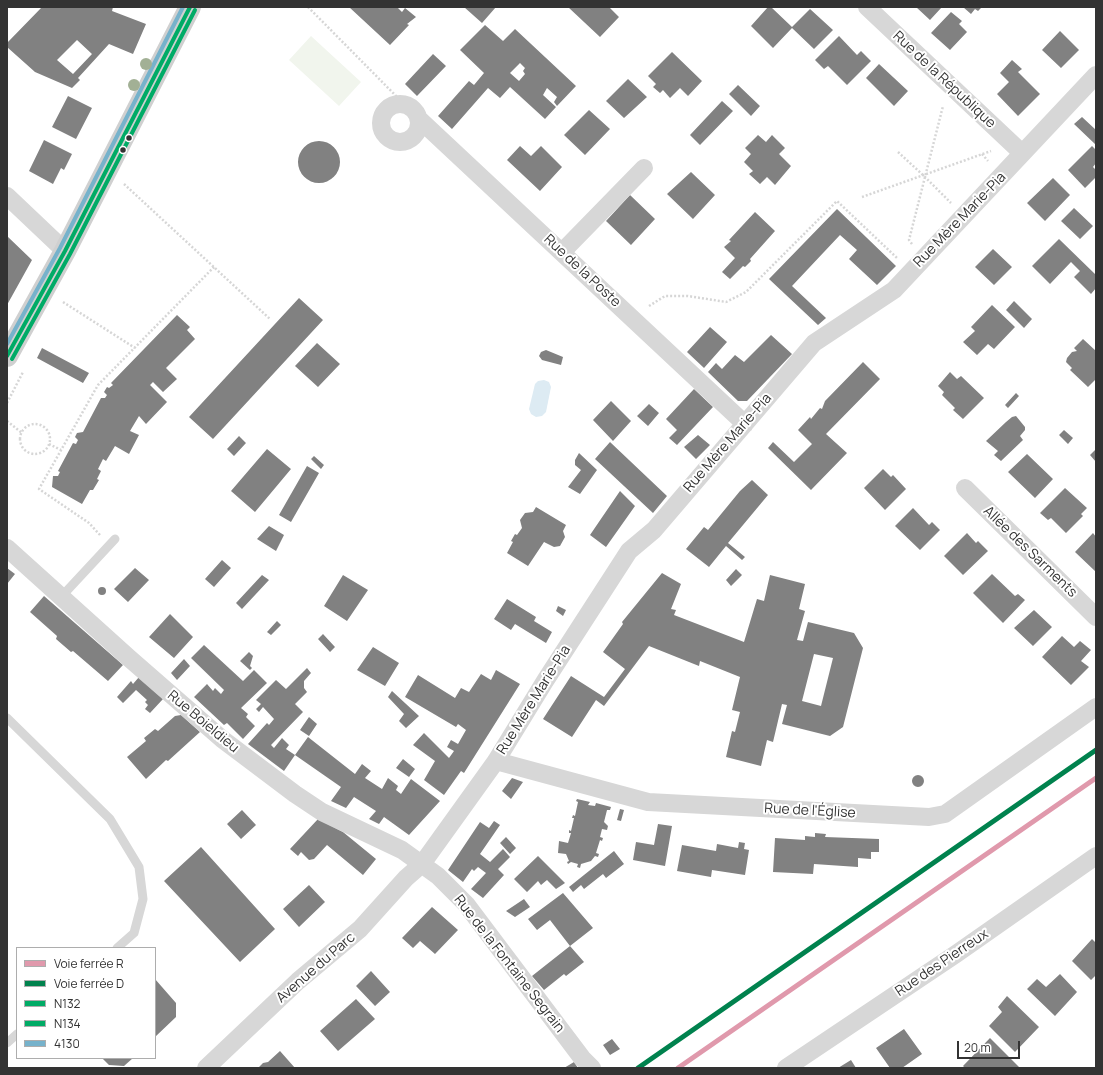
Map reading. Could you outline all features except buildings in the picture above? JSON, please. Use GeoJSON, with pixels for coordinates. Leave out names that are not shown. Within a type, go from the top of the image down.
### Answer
{"type":"FeatureCollection","features":[{"type":"Feature","properties":{"kind":"main road"},"geometry":{"type":"LineString","coordinates":[[7,356],[65,251],[190,7]]}},
{"type":"Feature","properties":{"kind":"street","name":"Rue de la République"},"geometry":{"type":"LineString","coordinates":[[867,7],[1022,154]]}},
{"type":"Feature","properties":{"kind":"street","name":"Rue Mère Marie-Pia"},"geometry":{"type":"LineString","coordinates":[[422,864],[496,761],[545,681],[629,551],[654,530],[814,344],[894,290],[1096,75]]}},
{"type":"Feature","properties":{"kind":"street"},"geometry":{"type":"LineString","coordinates":[[404,104],[393,105],[384,112],[380,122],[383,133],[386,137],[396,142],[412,139],[418,130],[419,119]]}},
{"type":"Feature","properties":{"kind":"street","name":"Rue de la Poste"},"geometry":{"type":"LineString","coordinates":[[404,104],[414,109],[419,119],[745,424]]}},
{"type":"Feature","properties":{"kind":"street"},"geometry":{"type":"LineString","coordinates":[[562,252],[644,168]]}},
{"type":"Feature","properties":{"kind":"street"},"geometry":{"type":"LineString","coordinates":[[7,196],[65,251]]}},
{"type":"Feature","properties":{"kind":"street","name":"Allée des Sarments"},"geometry":{"type":"LineString","coordinates":[[965,488],[1096,617]]}},
{"type":"Feature","properties":{"kind":"street","name":"Rue Boieldieu"},"geometry":{"type":"LineString","coordinates":[[7,548],[62,596],[128,658],[222,739],[295,794],[322,812],[402,850],[422,864]]}},
{"type":"Feature","properties":{"kind":"street","name":"Rue de l'Église"},"geometry":{"type":"LineString","coordinates":[[496,761],[648,802],[929,817],[945,814],[1096,707]]}},
{"type":"Feature","properties":{"kind":"street","name":"Rue des Pierreux"},"geometry":{"type":"LineString","coordinates":[[786,1068],[956,954],[1096,856]]}},
{"type":"Feature","properties":{"kind":"street","name":"Avenue du Parc"},"geometry":{"type":"LineString","coordinates":[[206,1068],[298,981],[360,929],[406,878],[422,864]]}},
{"type":"Feature","properties":{"kind":"street","name":"Rue de la Fontaine Segrain"},"geometry":{"type":"LineString","coordinates":[[422,864],[466,904],[582,1058],[592,1068]]}},
{"type":"Feature","properties":{"kind":"lane"},"geometry":{"type":"LineString","coordinates":[[62,596],[112,542]]}},
{"type":"Feature","properties":{"kind":"lane"},"geometry":{"type":"LineString","coordinates":[[7,718],[110,819],[139,867],[143,899],[134,933],[118,947]]}},
{"type":"Feature","properties":{"kind":"lane"},"geometry":{"type":"LineString","coordinates":[[7,1043],[16,1035]]}},
{"type":"Feature","properties":{"kind":"path"},"geometry":{"type":"LineString","coordinates":[[308,7],[404,104]]}},
{"type":"Feature","properties":{"kind":"path"},"geometry":{"type":"LineString","coordinates":[[916,265],[909,240],[941,110],[952,87]]}},
{"type":"Feature","properties":{"kind":"path"},"geometry":{"type":"LineString","coordinates":[[862,197],[995,150],[1007,139]]}},
{"type":"Feature","properties":{"kind":"path"},"geometry":{"type":"LineString","coordinates":[[898,152],[924,176],[963,217]]}},
{"type":"Feature","properties":{"kind":"path"},"geometry":{"type":"LineString","coordinates":[[124,184],[270,319]]}},
{"type":"Feature","properties":{"kind":"path"},"geometry":{"type":"LineString","coordinates":[[631,317],[666,296],[688,296],[726,302],[746,292],[836,201],[916,265]]}},
{"type":"Feature","properties":{"kind":"path"},"geometry":{"type":"LineString","coordinates":[[112,542],[89,523],[39,489],[98,385],[214,267]]}},
{"type":"Feature","properties":{"kind":"path"},"geometry":{"type":"LineString","coordinates":[[63,302],[135,348]]}},
{"type":"Feature","properties":{"kind":"path"},"geometry":{"type":"LineString","coordinates":[[7,421],[22,433]]}},
{"type":"Feature","properties":{"kind":"path"},"geometry":{"type":"LineString","coordinates":[[33,424],[43,426],[49,434],[49,444],[44,451],[30,453],[21,443],[22,433],[28,426],[33,424]]}},
{"type":"Feature","properties":{"kind":"path"},"geometry":{"type":"LineString","coordinates":[[49,444],[61,450]]}},
{"type":"Feature","properties":{"kind":"shaded area"},"geometry":{"type":"Polygon","coordinates":[[[311,36],[361,82],[339,106],[289,60],[311,36]]]}},
{"type":"Feature","properties":{"kind":"shaded area"},"geometry":{"type":"Polygon","coordinates":[[[544,380],[549,382],[551,387],[546,412],[542,416],[536,417],[531,414],[529,409],[535,384],[538,381],[544,380]]]}},
{"type":"Feature","properties":{"kind":"rail line","name":"D"},"geometry":{"type":"LineString","coordinates":[[638,1068],[1096,750]]}},
{"type":"Feature","properties":{"kind":"rail line","name":"R"},"geometry":{"type":"LineString","coordinates":[[678,1068],[1096,778]]}},
{"type":"Feature","properties":{"kind":"transit line","name":"4130"},"geometry":{"type":"LineString","coordinates":[[7,344],[60,248],[183,7]]}},
{"type":"Feature","properties":{"kind":"transit line","name":"N132"},"geometry":{"type":"LineString","coordinates":[[7,356],[65,251],[190,7]]}},
{"type":"Feature","properties":{"kind":"transit line","name":"N134"},"geometry":{"type":"LineString","coordinates":[[12,359],[70,254],[195,10]]}}]}
